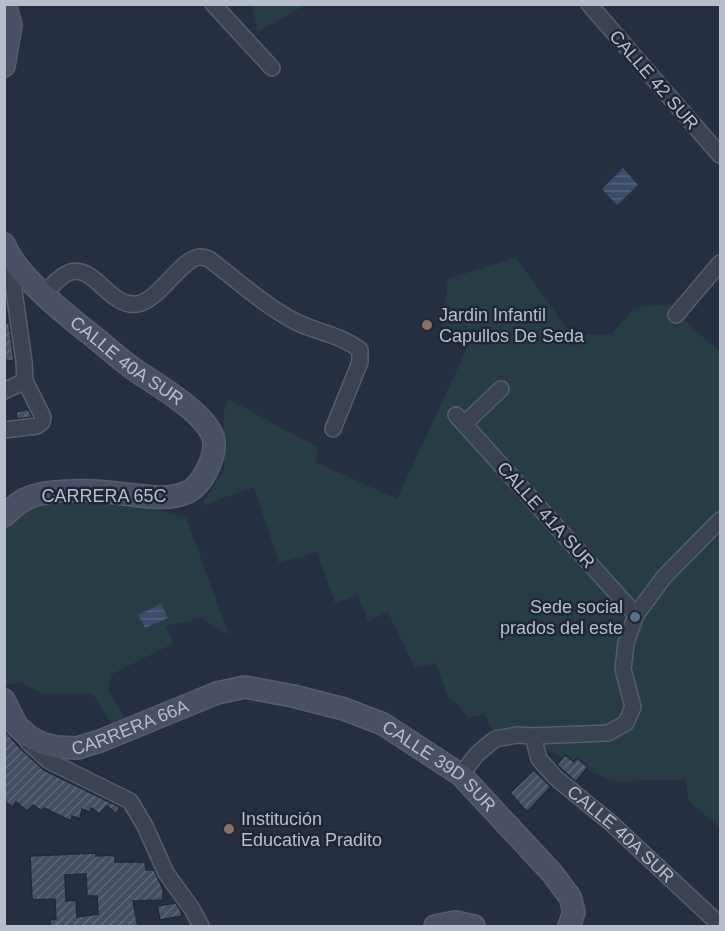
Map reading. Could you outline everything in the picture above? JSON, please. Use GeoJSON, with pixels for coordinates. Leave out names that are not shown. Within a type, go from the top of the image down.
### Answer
{"type":"FeatureCollection","features":[{"type":"Feature","properties":{"kind":"main road"},"geometry":{"type":"LineString","coordinates":[[4,66],[11,26],[5,4]]}},
{"type":"Feature","properties":{"kind":"main road","name":"CALLE 40A SUR"},"geometry":{"type":"LineString","coordinates":[[7,250],[58,309],[201,419],[213,438],[211,461],[204,477]]}},
{"type":"Feature","properties":{"kind":"main road","name":"CARRERA 65C"},"geometry":{"type":"LineString","coordinates":[[4,516],[19,502],[32,496],[56,492],[115,493],[152,497],[181,495],[193,489],[204,477]]}},
{"type":"Feature","properties":{"kind":"main road","name":"CARRERA 66A"},"geometry":{"type":"LineString","coordinates":[[17,726],[28,736],[41,743],[77,748],[100,741],[217,693],[245,687]]}},
{"type":"Feature","properties":{"kind":"main road","name":"CALLE 39D SUR"},"geometry":{"type":"LineString","coordinates":[[245,687],[344,709],[383,724],[461,775],[570,897],[574,912],[571,924]]}},
{"type":"Feature","properties":{"kind":"main road"},"geometry":{"type":"LineString","coordinates":[[4,700],[17,726]]}},
{"type":"Feature","properties":{"kind":"main road"},"geometry":{"type":"LineString","coordinates":[[435,927],[455,922],[474,927]]}},
{"type":"Feature","properties":{"kind":"street"},"geometry":{"type":"LineString","coordinates":[[213,4],[272,68]]}},
{"type":"Feature","properties":{"kind":"street","name":"CALLE 42 SUR"},"geometry":{"type":"LineString","coordinates":[[589,4],[720,156]]}},
{"type":"Feature","properties":{"kind":"street"},"geometry":{"type":"LineString","coordinates":[[4,430],[38,426],[42,422],[43,414],[25,381],[7,250]]}},
{"type":"Feature","properties":{"kind":"street"},"geometry":{"type":"LineString","coordinates":[[44,294],[68,273],[80,271],[90,275],[122,302],[137,304],[152,297],[191,260],[199,257],[209,259],[274,309],[297,322],[350,342],[360,350],[360,362],[333,429]]}},
{"type":"Feature","properties":{"kind":"street"},"geometry":{"type":"LineString","coordinates":[[676,315],[720,263]]}},
{"type":"Feature","properties":{"kind":"street"},"geometry":{"type":"LineString","coordinates":[[4,391],[25,381]]}},
{"type":"Feature","properties":{"kind":"street","name":"CALLE 41A SUR"},"geometry":{"type":"LineString","coordinates":[[501,389],[460,419],[636,615]]}},
{"type":"Feature","properties":{"kind":"street"},"geometry":{"type":"LineString","coordinates":[[461,775],[477,754],[495,739],[517,735],[608,733],[626,723],[633,707],[623,669],[626,643],[636,615],[664,577],[720,520]]}},
{"type":"Feature","properties":{"kind":"street"},"geometry":{"type":"LineString","coordinates":[[17,726],[21,736],[49,762],[130,801],[145,826],[166,873],[192,909],[201,927]]}},
{"type":"Feature","properties":{"kind":"street","name":"CALLE 40A SUR"},"geometry":{"type":"LineString","coordinates":[[532,736],[539,759],[556,778],[611,823],[720,925]]}},
{"type":"Feature","properties":{"kind":"green space"},"geometry":{"type":"Polygon","coordinates":[[[253,4],[305,4],[305,5],[257,32],[253,4]]]}},
{"type":"Feature","properties":{"kind":"green space"},"geometry":{"type":"Polygon","coordinates":[[[515,257],[571,334],[611,335],[634,308],[670,304],[689,325],[720,352],[720,828],[689,801],[685,780],[612,781],[504,730],[494,732],[484,714],[468,718],[448,697],[436,663],[415,668],[388,612],[368,621],[358,595],[335,603],[317,552],[279,563],[254,487],[201,506],[224,470],[224,413],[228,399],[319,448],[315,462],[397,499],[470,342],[442,329],[448,279],[515,257]]]}},
{"type":"Feature","properties":{"kind":"green space"},"geometry":{"type":"Polygon","coordinates":[[[61,496],[118,500],[186,518],[229,635],[201,618],[165,626],[174,643],[112,674],[108,690],[128,724],[115,730],[92,693],[43,694],[20,682],[6,685],[4,531],[19,509],[61,496]]]}},
{"type":"Feature","properties":{"kind":"water"},"geometry":{"type":"Polygon","coordinates":[[[623,168],[638,185],[617,205],[602,189],[623,168]]]}},
{"type":"Feature","properties":{"kind":"water"},"geometry":{"type":"Polygon","coordinates":[[[161,604],[168,618],[145,628],[138,615],[161,604]]]}},
{"type":"Feature","properties":{"kind":"building"},"geometry":{"type":"Polygon","coordinates":[[[4,323],[9,323],[14,361],[4,360],[4,323]]]}},
{"type":"Feature","properties":{"kind":"building"},"geometry":{"type":"Polygon","coordinates":[[[28,409],[32,417],[17,419],[16,412],[28,409]]]}},
{"type":"Feature","properties":{"kind":"building"},"geometry":{"type":"Polygon","coordinates":[[[4,730],[44,770],[120,807],[116,813],[107,806],[99,814],[92,808],[89,812],[82,809],[80,819],[72,816],[71,821],[44,808],[42,811],[33,805],[27,811],[16,802],[13,807],[4,801],[4,730]]]}},
{"type":"Feature","properties":{"kind":"building"},"geometry":{"type":"Polygon","coordinates":[[[565,755],[574,762],[577,758],[588,767],[576,782],[557,765],[565,755]]]}},
{"type":"Feature","properties":{"kind":"building"},"geometry":{"type":"Polygon","coordinates":[[[534,770],[551,787],[527,812],[510,793],[534,770]]]}},
{"type":"Feature","properties":{"kind":"building"},"geometry":{"type":"Polygon","coordinates":[[[96,853],[96,856],[115,855],[115,862],[145,862],[146,870],[154,870],[163,889],[163,900],[133,901],[138,927],[50,927],[50,920],[56,919],[55,899],[32,900],[30,856],[96,853]],[[86,874],[65,875],[66,901],[76,900],[77,917],[98,914],[97,896],[87,896],[86,874]]]}},
{"type":"Feature","properties":{"kind":"building"},"geometry":{"type":"Polygon","coordinates":[[[176,903],[182,916],[160,920],[157,906],[176,903]]]}},
{"type":"Feature","properties":{"kind":"place","name":"Jardin Infantil Capullos De Seda"},"geometry":{"type":"Point","coordinates":[427,325]}},
{"type":"Feature","properties":{"kind":"place","name":"Sede social prados del este"},"geometry":{"type":"Point","coordinates":[635,617]}},
{"type":"Feature","properties":{"kind":"place","name":"Institución Educativa Pradito"},"geometry":{"type":"Point","coordinates":[229,829]}}]}
